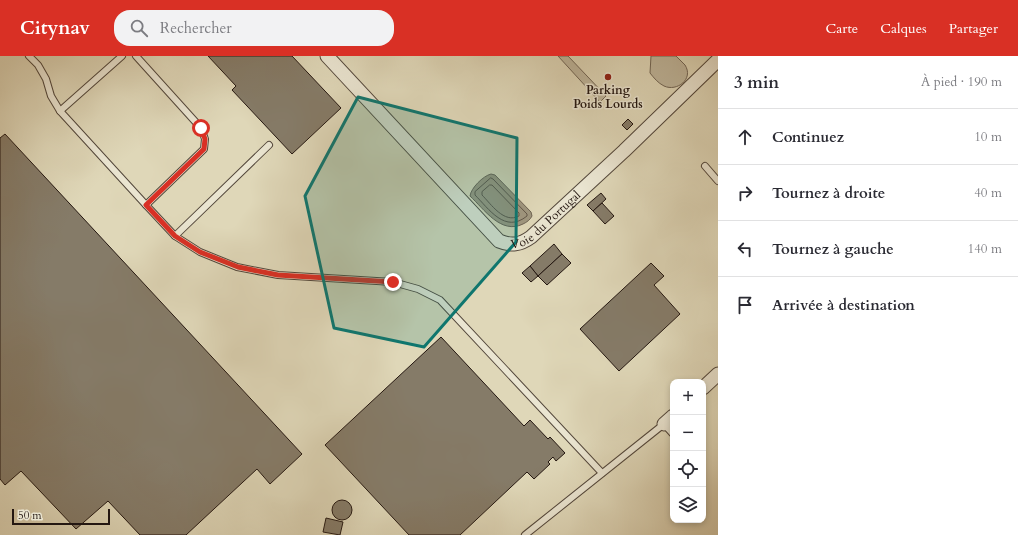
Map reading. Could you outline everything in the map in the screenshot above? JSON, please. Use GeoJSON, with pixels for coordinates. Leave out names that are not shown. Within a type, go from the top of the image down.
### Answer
{"type":"FeatureCollection","features":[{"type":"Feature","properties":{"kind":"street","name":"Voie du Portugal"},"geometry":{"type":"LineString","coordinates":[[327,56],[499,241],[507,244],[524,242],[530,237],[624,151],[718,60]]}},
{"type":"Feature","properties":{"kind":"street"},"geometry":{"type":"LineString","coordinates":[[706,385],[718,374]]}},
{"type":"Feature","properties":{"kind":"lane"},"geometry":{"type":"LineString","coordinates":[[29,56],[38,65],[46,79],[51,96],[60,110],[175,236],[200,252],[238,267],[278,275],[393,282],[418,289],[440,300],[602,473]]}},
{"type":"Feature","properties":{"kind":"lane"},"geometry":{"type":"LineString","coordinates":[[60,110],[122,56]]}},
{"type":"Feature","properties":{"kind":"lane"},"geometry":{"type":"LineString","coordinates":[[136,56],[201,128],[205,139],[204,149],[146,205]]}},
{"type":"Feature","properties":{"kind":"lane"},"geometry":{"type":"LineString","coordinates":[[175,236],[269,145]]}},
{"type":"Feature","properties":{"kind":"lane"},"geometry":{"type":"LineString","coordinates":[[705,166],[718,181]]}},
{"type":"Feature","properties":{"kind":"lane"},"geometry":{"type":"LineString","coordinates":[[525,535],[602,473],[670,424]]}},
{"type":"Feature","properties":{"kind":"highlighted area"},"geometry":{"type":"Polygon","coordinates":[[[358,97],[517,138],[516,242],[424,347],[334,328],[305,196],[358,97]]]}},
{"type":"Feature","properties":{"kind":"shaded area"},"geometry":{"type":"Polygon","coordinates":[[[558,56],[568,56],[606,96],[600,102],[558,56]]]}},
{"type":"Feature","properties":{"kind":"shaded area"},"geometry":{"type":"Polygon","coordinates":[[[651,56],[676,56],[685,65],[687,70],[686,79],[679,86],[669,87],[662,85],[650,73],[651,56]]]}},
{"type":"Feature","properties":{"kind":"water"},"geometry":{"type":"Polygon","coordinates":[[[491,174],[495,175],[531,212],[532,216],[528,221],[515,226],[507,226],[500,223],[487,213],[470,196],[478,183],[484,177],[491,174]]]}},
{"type":"Feature","properties":{"kind":"building"},"geometry":{"type":"Polygon","coordinates":[[[208,56],[292,56],[341,108],[292,154],[232,90],[236,86],[208,56]]]}},
{"type":"Feature","properties":{"kind":"building"},"geometry":{"type":"Polygon","coordinates":[[[628,119],[633,124],[627,130],[622,125],[628,119]]]}},
{"type":"Feature","properties":{"kind":"building"},"geometry":{"type":"Polygon","coordinates":[[[5,134],[302,454],[270,484],[257,469],[186,535],[140,535],[108,501],[76,529],[21,471],[5,485],[0,479],[0,138],[5,134]]]}},
{"type":"Feature","properties":{"kind":"building"},"geometry":{"type":"Polygon","coordinates":[[[601,193],[606,199],[593,211],[587,205],[601,193]]]}},
{"type":"Feature","properties":{"kind":"building"},"geometry":{"type":"Polygon","coordinates":[[[602,203],[614,216],[605,224],[593,211],[602,203]]]}},
{"type":"Feature","properties":{"kind":"building"},"geometry":{"type":"Polygon","coordinates":[[[554,244],[562,254],[538,276],[530,266],[554,244]]]}},
{"type":"Feature","properties":{"kind":"building"},"geometry":{"type":"Polygon","coordinates":[[[562,254],[571,263],[547,285],[538,276],[562,254]]]}},
{"type":"Feature","properties":{"kind":"building"},"geometry":{"type":"Polygon","coordinates":[[[651,263],[664,276],[654,285],[680,314],[619,371],[580,329],[651,263]]]}},
{"type":"Feature","properties":{"kind":"building"},"geometry":{"type":"Polygon","coordinates":[[[530,266],[538,276],[531,282],[522,273],[530,266]]]}},
{"type":"Feature","properties":{"kind":"building"},"geometry":{"type":"Polygon","coordinates":[[[441,337],[524,426],[530,420],[548,439],[550,437],[565,453],[556,461],[553,457],[548,462],[550,464],[534,479],[527,472],[460,535],[409,535],[325,445],[441,337]]]}},
{"type":"Feature","properties":{"kind":"building"},"geometry":{"type":"Polygon","coordinates":[[[342,500],[349,503],[352,510],[349,517],[342,520],[335,517],[332,510],[335,503],[342,500]]]}},
{"type":"Feature","properties":{"kind":"building"},"geometry":{"type":"Polygon","coordinates":[[[326,518],[343,522],[340,535],[323,532],[326,518]]]}},
{"type":"Feature","properties":{"kind":"place","name":"Parking Poids Lourds"},"geometry":{"type":"Point","coordinates":[608,77]}},
{"type":"Feature","properties":{"kind":"route"},"geometry":{"type":"LineString","coordinates":[[201,128],[205,139],[204,149],[146,205],[175,236],[200,252],[238,267],[278,275],[393,282]]}}]}
